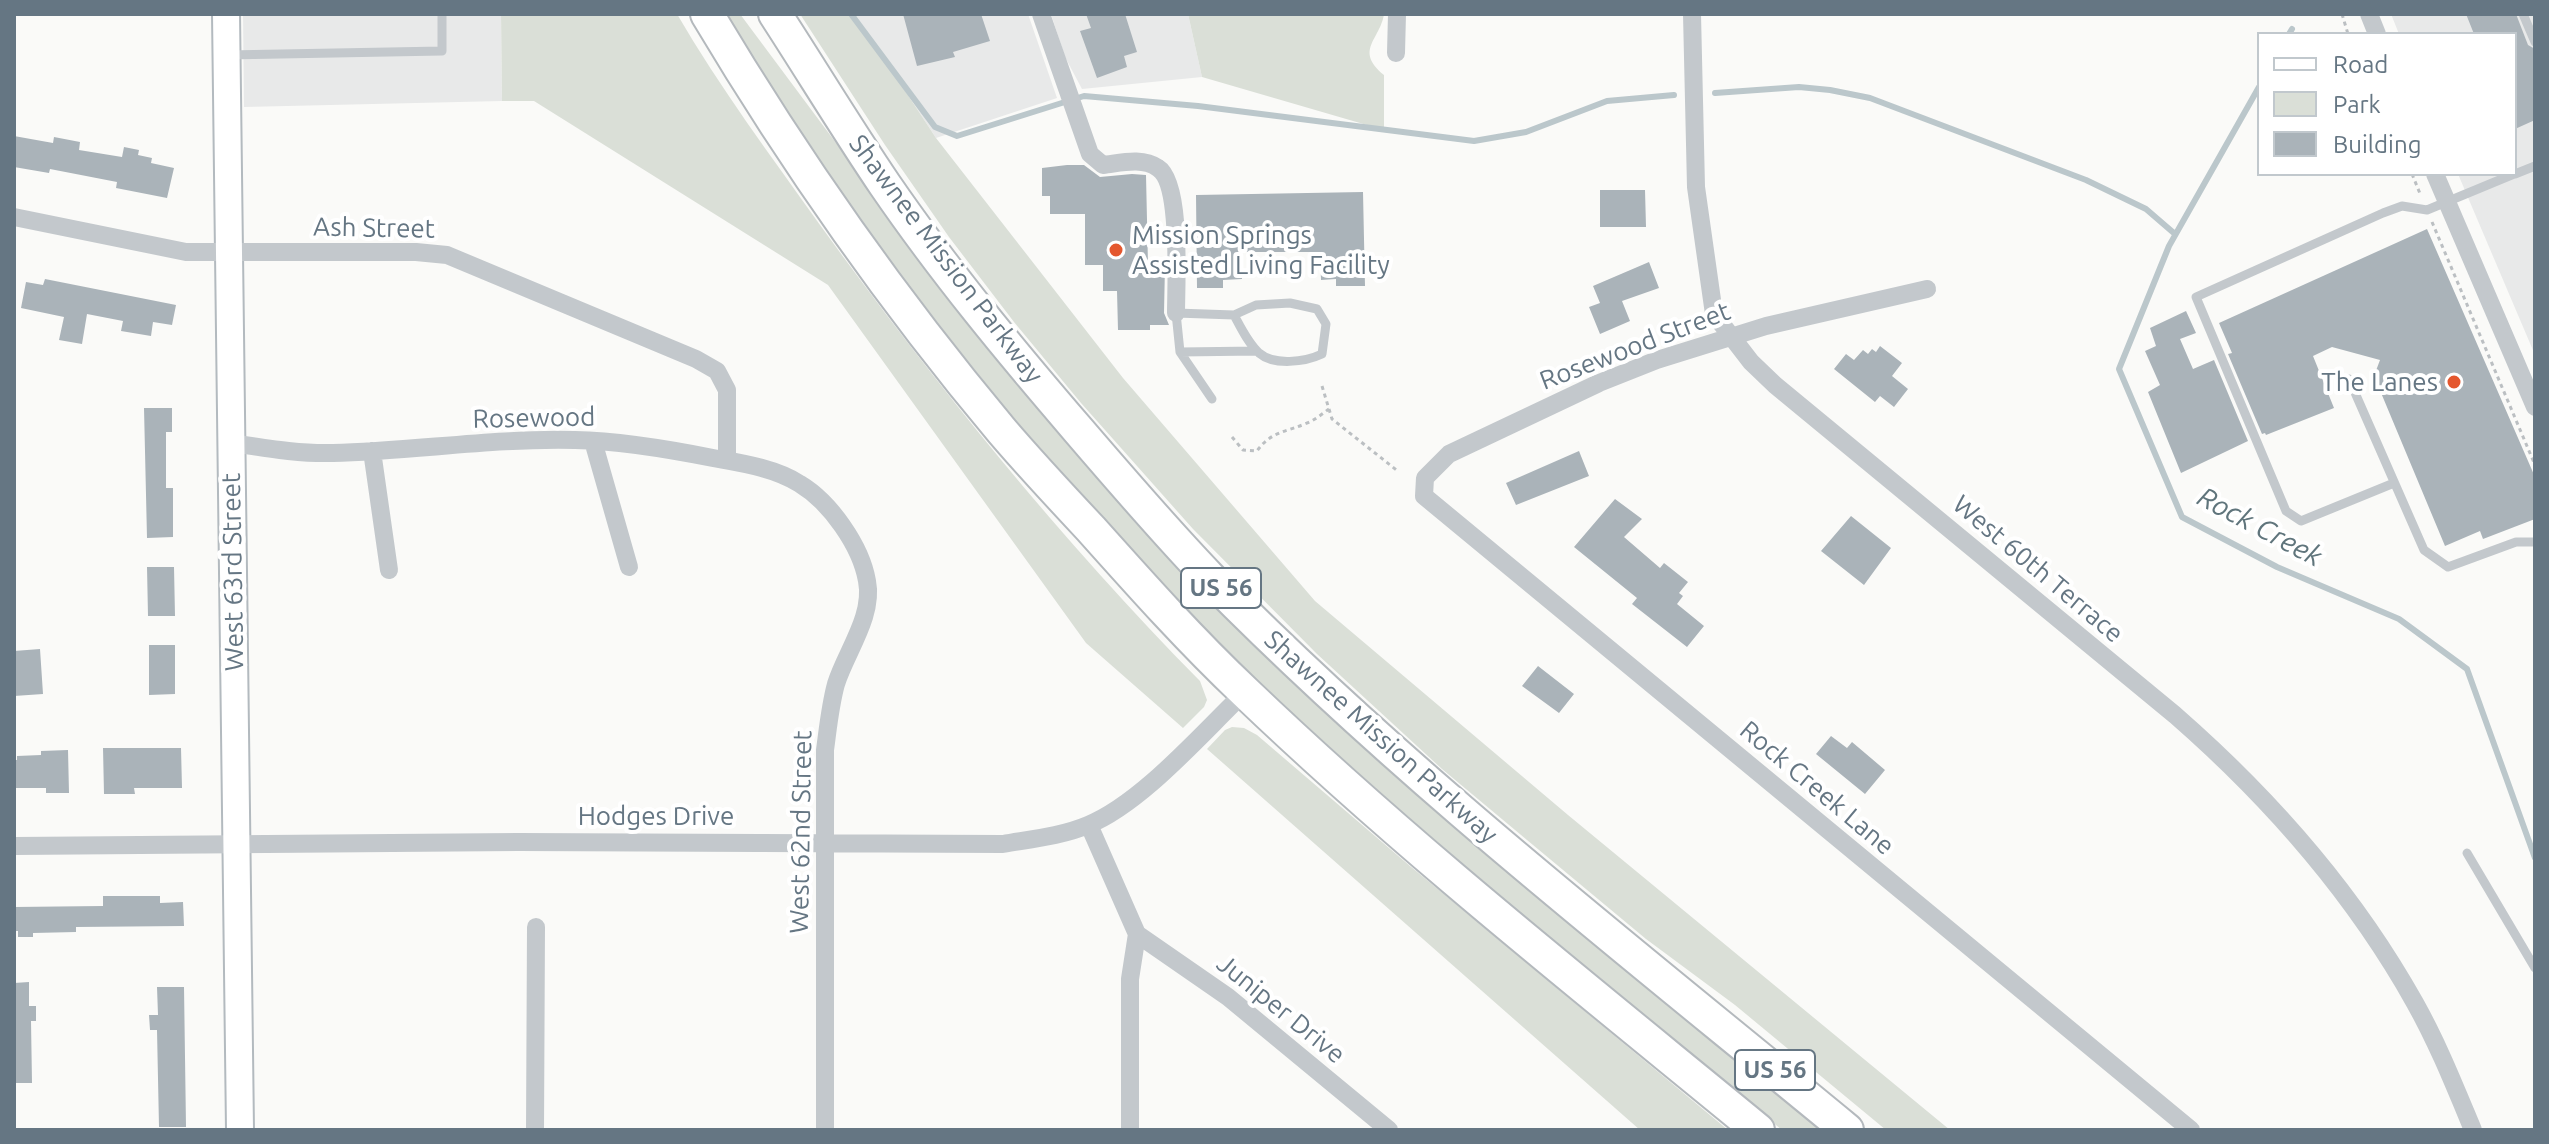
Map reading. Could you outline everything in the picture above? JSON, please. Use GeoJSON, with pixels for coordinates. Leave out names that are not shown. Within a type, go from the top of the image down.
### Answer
{"type":"FeatureCollection","features":[{"type":"Feature","properties":{"kind":"highway","name":"US 56"},"geometry":{"type":"LineString","coordinates":[[707,14],[772,121],[935,346],[1003,432],[1173,621],[1245,692],[1435,865],[1758,1130]]}},
{"type":"Feature","properties":{"kind":"highway","name":"Shawnee Mission Parkway"},"geometry":{"type":"LineString","coordinates":[[775,14],[885,185],[964,290],[1055,403],[1206,573],[1348,711],[1482,829],[1847,1130]]}},
{"type":"Feature","properties":{"kind":"main road","name":"West 63rd Street"},"geometry":{"type":"LineString","coordinates":[[226,14],[240,1130]]}},
{"type":"Feature","properties":{"kind":"street"},"geometry":{"type":"LineString","coordinates":[[1041,14],[1090,154],[1103,165],[1142,161],[1161,169],[1168,181],[1173,199],[1176,313]]}},
{"type":"Feature","properties":{"kind":"street"},"geometry":{"type":"LineString","coordinates":[[1396,53],[1397,14]]}},
{"type":"Feature","properties":{"kind":"street","name":"West 60th Terrace"},"geometry":{"type":"LineString","coordinates":[[1692,14],[1692,101],[1700,218],[1714,314],[1729,336],[1775,385],[2175,715],[2229,762],[2281,816],[2337,883],[2379,943],[2443,1057],[2473,1130]]}},
{"type":"Feature","properties":{"kind":"street"},"geometry":{"type":"LineString","coordinates":[[2436,176],[2535,407]]}},
{"type":"Feature","properties":{"kind":"street","name":"Ash Street"},"geometry":{"type":"LineString","coordinates":[[14,217],[186,252],[416,252],[447,255],[696,359],[717,371],[727,390],[727,460]]}},
{"type":"Feature","properties":{"kind":"street","name":"Rosewood Street"},"geometry":{"type":"LineString","coordinates":[[1425,478],[1449,454],[1643,366],[1729,336],[1927,289]]}},
{"type":"Feature","properties":{"kind":"street","name":"Rosewood"},"geometry":{"type":"LineString","coordinates":[[231,443],[300,453],[500,441],[593,441],[670,449],[783,475],[801,484],[826,505]]}},
{"type":"Feature","properties":{"kind":"street"},"geometry":{"type":"LineString","coordinates":[[593,441],[629,567]]}},
{"type":"Feature","properties":{"kind":"street"},"geometry":{"type":"LineString","coordinates":[[372,451],[389,570]]}},
{"type":"Feature","properties":{"kind":"street","name":"Rock Creek Lane"},"geometry":{"type":"LineString","coordinates":[[1425,478],[1424,496],[1446,515],[2191,1130]]}},
{"type":"Feature","properties":{"kind":"street","name":"West 62nd Street"},"geometry":{"type":"LineString","coordinates":[[825,1130],[825,750],[830,709],[837,682],[864,616],[868,582],[850,537],[826,505]]}},
{"type":"Feature","properties":{"kind":"street","name":"Hodges Drive"},"geometry":{"type":"LineString","coordinates":[[14,846],[237,843],[1003,844],[1060,835],[1089,825],[1137,795],[1245,692]]}},
{"type":"Feature","properties":{"kind":"street"},"geometry":{"type":"LineString","coordinates":[[1089,825],[1137,934],[1130,979],[1130,1130]]}},
{"type":"Feature","properties":{"kind":"street"},"geometry":{"type":"LineString","coordinates":[[535,1130],[536,927]]}},
{"type":"Feature","properties":{"kind":"street","name":"Juniper Drive"},"geometry":{"type":"LineString","coordinates":[[1137,934],[1228,997],[1389,1130]]}},
{"type":"Feature","properties":{"kind":"lane"},"geometry":{"type":"LineString","coordinates":[[227,55],[442,51],[442,14]]}},
{"type":"Feature","properties":{"kind":"lane"},"geometry":{"type":"LineString","coordinates":[[2523,14],[2535,42]]}},
{"type":"Feature","properties":{"kind":"lane"},"geometry":{"type":"LineString","coordinates":[[2394,483],[2301,521],[2286,511],[2196,297],[2383,213],[2402,206],[2427,210],[2510,176]]}},
{"type":"Feature","properties":{"kind":"lane"},"geometry":{"type":"LineString","coordinates":[[1212,399],[1180,352],[1176,313],[1234,315],[1256,305],[1290,303],[1317,309],[1326,324],[1322,354],[1307,361],[1282,361],[1263,356],[1234,315]]}},
{"type":"Feature","properties":{"kind":"lane"},"geometry":{"type":"LineString","coordinates":[[1180,352],[1257,351]]}},
{"type":"Feature","properties":{"kind":"lane"},"geometry":{"type":"LineString","coordinates":[[2349,379],[2424,550],[2448,567],[2516,542],[2535,542]]}},
{"type":"Feature","properties":{"kind":"lane"},"geometry":{"type":"LineString","coordinates":[[2467,853],[2535,968]]}},
{"type":"Feature","properties":{"kind":"path"},"geometry":{"type":"LineString","coordinates":[[2413,176],[2535,465]]}},
{"type":"Feature","properties":{"kind":"path"},"geometry":{"type":"LineString","coordinates":[[1322,386],[1332,419],[1399,472]]}},
{"type":"Feature","properties":{"kind":"path"},"geometry":{"type":"LineString","coordinates":[[1232,437],[1243,450],[1257,451],[1278,431],[1307,423],[1329,409]]}},
{"type":"Feature","properties":{"kind":"shaded area"},"geometry":{"type":"Polygon","coordinates":[[[243,14],[501,14],[502,101],[244,107],[243,14]]]}},
{"type":"Feature","properties":{"kind":"shaded area"},"geometry":{"type":"Polygon","coordinates":[[[855,14],[1028,14],[1057,98],[936,138],[855,14]]]}},
{"type":"Feature","properties":{"kind":"shaded area"},"geometry":{"type":"Polygon","coordinates":[[[1051,14],[1188,14],[1202,77],[1082,89],[1065,57],[1051,14]]]}},
{"type":"Feature","properties":{"kind":"shaded area"},"geometry":{"type":"Polygon","coordinates":[[[2391,14],[2535,14],[2535,355],[2459,176],[2517,176],[2517,32],[2398,32],[2391,14]]]}},
{"type":"Feature","properties":{"kind":"green space"},"geometry":{"type":"Polygon","coordinates":[[[501,14],[677,14],[728,95],[783,173],[864,285],[955,402],[1098,573],[1200,681],[1207,700],[1183,728],[1086,643],[828,285],[534,101],[502,101],[501,14]]]}},
{"type":"Feature","properties":{"kind":"green space"},"geometry":{"type":"Polygon","coordinates":[[[726,14],[740,14],[985,343],[1121,504],[1357,740],[1471,840],[1823,1130],[1782,1130],[1390,805],[1248,673],[1082,498],[929,312],[790,116],[726,14]]]}},
{"type":"Feature","properties":{"kind":"green space"},"geometry":{"type":"Polygon","coordinates":[[[800,14],[855,14],[936,138],[1123,378],[1315,601],[1568,815],[1950,1130],[1886,1130],[1735,1005],[1646,939],[1442,769],[1317,654],[1193,529],[1014,322],[949,237],[885,145],[800,14]]]}},
{"type":"Feature","properties":{"kind":"green space"},"geometry":{"type":"Polygon","coordinates":[[[1188,14],[1384,14],[1370,52],[1375,66],[1384,75],[1384,130],[1202,77],[1188,14]]]}},
{"type":"Feature","properties":{"kind":"green space"},"geometry":{"type":"Polygon","coordinates":[[[1232,727],[1244,728],[1257,735],[1728,1130],[1640,1130],[1207,749],[1232,727]]]}},
{"type":"Feature","properties":{"kind":"building"},"geometry":{"type":"Polygon","coordinates":[[[903,14],[981,14],[990,41],[953,52],[955,57],[917,66],[903,14]]]}},
{"type":"Feature","properties":{"kind":"building"},"geometry":{"type":"Polygon","coordinates":[[[1086,14],[1125,14],[1137,52],[1124,56],[1127,67],[1097,78],[1080,31],[1091,28],[1086,14]]]}},
{"type":"Feature","properties":{"kind":"building"},"geometry":{"type":"Polygon","coordinates":[[[2466,14],[2516,14],[2528,45],[2535,49],[2535,120],[2517,128],[2517,32],[2473,32],[2466,14]]]}},
{"type":"Feature","properties":{"kind":"building"},"geometry":{"type":"Polygon","coordinates":[[[14,136],[53,143],[54,137],[80,142],[79,150],[122,157],[124,147],[139,150],[138,155],[152,158],[151,163],[174,168],[167,198],[116,188],[117,182],[50,169],[49,173],[14,167],[14,136]]]}},
{"type":"Feature","properties":{"kind":"building","name":"Mission Springs Assisted Living Facility"},"geometry":{"type":"Polygon","coordinates":[[[1084,165],[1100,177],[1146,175],[1148,265],[1165,265],[1164,313],[1169,325],[1150,325],[1150,330],[1118,330],[1117,291],[1103,291],[1103,265],[1085,265],[1085,214],[1050,214],[1050,196],[1042,196],[1042,168],[1084,165]]]}},
{"type":"Feature","properties":{"kind":"building"},"geometry":{"type":"Polygon","coordinates":[[[1600,190],[1645,190],[1646,227],[1600,227],[1600,190]]]}},
{"type":"Feature","properties":{"kind":"building"},"geometry":{"type":"Polygon","coordinates":[[[1363,192],[1365,286],[1336,286],[1336,279],[1321,280],[1320,252],[1241,252],[1242,279],[1223,280],[1223,288],[1197,288],[1196,195],[1363,192]]]}},
{"type":"Feature","properties":{"kind":"building","name":"The Lanes"},"geometry":{"type":"Polygon","coordinates":[[[2427,229],[2535,477],[2535,519],[2483,539],[2480,531],[2445,546],[2374,376],[2380,360],[2332,347],[2313,356],[2334,408],[2266,435],[2262,434],[2228,354],[2232,353],[2219,323],[2427,229]]]}},
{"type":"Feature","properties":{"kind":"building"},"geometry":{"type":"Polygon","coordinates":[[[1649,262],[1659,288],[1622,301],[1630,321],[1600,334],[1589,307],[1600,303],[1593,286],[1649,262]]]}},
{"type":"Feature","properties":{"kind":"building"},"geometry":{"type":"Polygon","coordinates":[[[45,279],[176,305],[172,325],[153,322],[151,336],[121,331],[123,321],[87,314],[82,344],[59,340],[64,317],[21,308],[26,282],[43,285],[45,279]]]}},
{"type":"Feature","properties":{"kind":"building"},"geometry":{"type":"Polygon","coordinates":[[[2186,311],[2196,333],[2180,339],[2193,369],[2214,360],[2248,441],[2181,473],[2148,392],[2160,385],[2145,351],[2156,346],[2150,328],[2186,311]]]}},
{"type":"Feature","properties":{"kind":"building"},"geometry":{"type":"Polygon","coordinates":[[[1880,346],[1902,363],[1892,376],[1908,389],[1894,407],[1880,396],[1875,402],[1834,369],[1846,354],[1854,360],[1863,350],[1868,354],[1872,349],[1876,352],[1880,346]]]}},
{"type":"Feature","properties":{"kind":"building"},"geometry":{"type":"Polygon","coordinates":[[[144,408],[172,408],[172,432],[166,432],[166,488],[173,488],[173,537],[147,538],[144,408]]]}},
{"type":"Feature","properties":{"kind":"building"},"geometry":{"type":"Polygon","coordinates":[[[1579,451],[1589,476],[1516,505],[1506,483],[1579,451]]]}},
{"type":"Feature","properties":{"kind":"building"},"geometry":{"type":"Polygon","coordinates":[[[1615,499],[1642,519],[1624,537],[1660,568],[1664,563],[1688,582],[1679,593],[1683,596],[1677,604],[1704,626],[1687,647],[1632,604],[1637,598],[1574,547],[1615,499]]]}},
{"type":"Feature","properties":{"kind":"building"},"geometry":{"type":"Polygon","coordinates":[[[1851,516],[1891,548],[1864,585],[1821,551],[1851,516]]]}},
{"type":"Feature","properties":{"kind":"building"},"geometry":{"type":"Polygon","coordinates":[[[147,567],[174,567],[175,616],[148,616],[147,567]]]}},
{"type":"Feature","properties":{"kind":"building"},"geometry":{"type":"Polygon","coordinates":[[[149,645],[175,645],[175,694],[149,695],[149,645]]]}},
{"type":"Feature","properties":{"kind":"building"},"geometry":{"type":"Polygon","coordinates":[[[40,649],[43,694],[14,696],[14,651],[40,649]]]}},
{"type":"Feature","properties":{"kind":"building"},"geometry":{"type":"Polygon","coordinates":[[[1538,666],[1574,694],[1559,713],[1522,686],[1538,666]]]}},
{"type":"Feature","properties":{"kind":"building"},"geometry":{"type":"Polygon","coordinates":[[[1831,736],[1847,748],[1852,742],[1885,770],[1865,794],[1816,754],[1831,736]]]}},
{"type":"Feature","properties":{"kind":"building"},"geometry":{"type":"Polygon","coordinates":[[[103,748],[181,748],[182,788],[134,788],[135,794],[104,794],[103,748]]]}},
{"type":"Feature","properties":{"kind":"building"},"geometry":{"type":"Polygon","coordinates":[[[68,750],[69,793],[46,793],[46,788],[14,788],[14,760],[17,756],[68,750]]]}},
{"type":"Feature","properties":{"kind":"building"},"geometry":{"type":"Polygon","coordinates":[[[103,896],[160,896],[160,903],[183,902],[184,926],[76,927],[76,932],[33,933],[33,937],[18,937],[18,931],[14,931],[14,907],[103,906],[103,896]]]}},
{"type":"Feature","properties":{"kind":"building"},"geometry":{"type":"Polygon","coordinates":[[[29,982],[29,1006],[36,1006],[36,1021],[31,1021],[32,1083],[14,1083],[14,983],[29,982]]]}},
{"type":"Feature","properties":{"kind":"building"},"geometry":{"type":"Polygon","coordinates":[[[157,987],[184,987],[186,1127],[159,1127],[157,1030],[150,1030],[149,1015],[158,1015],[157,987]]]}},
{"type":"Feature","properties":{"kind":"waterway"},"geometry":{"type":"LineString","coordinates":[[851,14],[935,127],[957,136],[1084,96],[1198,106],[1474,141],[1526,132],[1607,101],[1674,95]]}},
{"type":"Feature","properties":{"kind":"waterway"},"geometry":{"type":"LineString","coordinates":[[1715,93],[1799,87],[1870,98],[2086,180],[2146,209],[2175,234]]}},
{"type":"Feature","properties":{"kind":"waterway","name":"Rock Creek"},"geometry":{"type":"LineString","coordinates":[[2257,91],[2169,246],[2119,369],[2182,517],[2277,567],[2399,619],[2467,669],[2535,858]]}},
{"type":"Feature","properties":{"kind":"place","name":"Mission Springs Assisted Living Facility"},"geometry":{"type":"Point","coordinates":[1116,250]}},
{"type":"Feature","properties":{"kind":"place","name":"The Lanes"},"geometry":{"type":"Point","coordinates":[2454,382]}}]}
